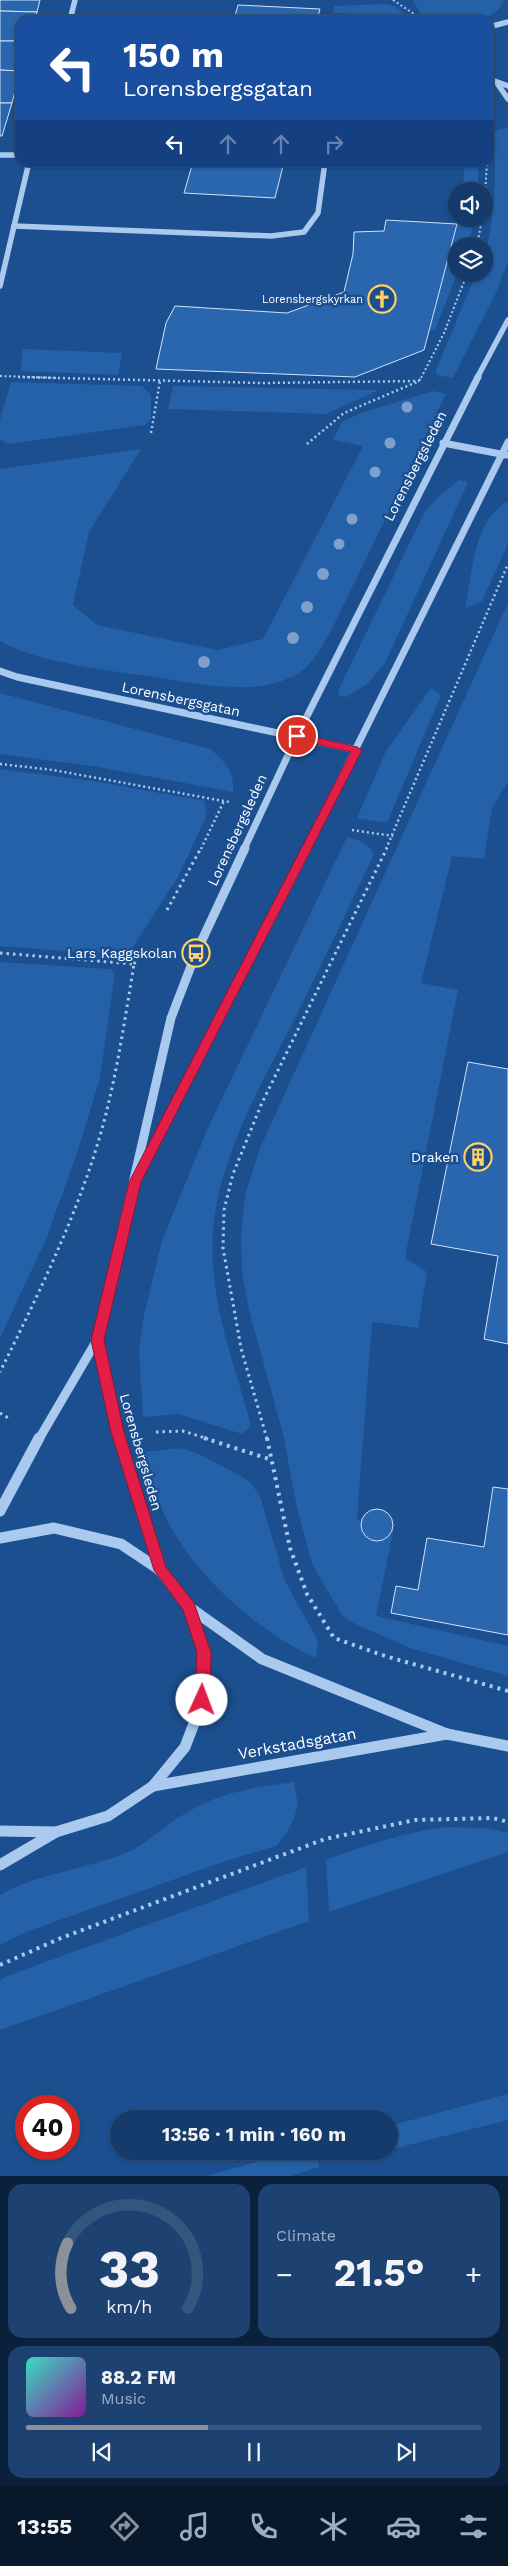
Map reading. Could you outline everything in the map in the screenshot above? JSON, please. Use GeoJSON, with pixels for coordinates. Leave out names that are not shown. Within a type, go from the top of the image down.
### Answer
{"type":"FeatureCollection","features":[{"type":"Feature","properties":{"kind":"street"},"geometry":{"type":"LineString","coordinates":[[71,15],[75,0]]}},
{"type":"Feature","properties":{"kind":"street"},"geometry":{"type":"LineString","coordinates":[[499,24],[508,18]]}},
{"type":"Feature","properties":{"kind":"street"},"geometry":{"type":"LineString","coordinates":[[494,26],[508,22]]}},
{"type":"Feature","properties":{"kind":"street"},"geometry":{"type":"LineString","coordinates":[[494,81],[508,86]]}},
{"type":"Feature","properties":{"kind":"street"},"geometry":{"type":"LineString","coordinates":[[497,82],[508,99]]}},
{"type":"Feature","properties":{"kind":"street"},"geometry":{"type":"LineString","coordinates":[[0,154],[15,155]]}},
{"type":"Feature","properties":{"kind":"street"},"geometry":{"type":"LineString","coordinates":[[0,286],[29,167]]}},
{"type":"Feature","properties":{"kind":"street"},"geometry":{"type":"LineString","coordinates":[[14,226],[271,236],[304,232],[318,213],[323,167]]}},
{"type":"Feature","properties":{"kind":"street","name":"Lorensbergsleden"},"geometry":{"type":"LineString","coordinates":[[0,1511],[43,1431],[97,1340],[135,1182],[171,1018],[196,953],[297,736],[443,443],[508,320]]}},
{"type":"Feature","properties":{"kind":"street","name":"Lorensbergsleden"},"geometry":{"type":"LineString","coordinates":[[135,1182],[357,750],[505,454],[508,442]]}},
{"type":"Feature","properties":{"kind":"street"},"geometry":{"type":"LineString","coordinates":[[443,443],[505,454]]}},
{"type":"Feature","properties":{"kind":"street","name":"Lorensbergsgatan"},"geometry":{"type":"LineString","coordinates":[[0,671],[17,677],[357,750]]}},
{"type":"Feature","properties":{"kind":"street","name":"Lorensbergsleden"},"geometry":{"type":"LineString","coordinates":[[97,1340],[117,1432],[160,1570]]}},
{"type":"Feature","properties":{"kind":"street","name":"Lorensbergsleden"},"geometry":{"type":"LineString","coordinates":[[0,1538],[28,1531],[54,1528],[121,1544],[160,1570],[189,1607],[204,1652],[202,1700],[185,1747],[153,1786],[108,1816],[56,1832],[0,1865]]}},
{"type":"Feature","properties":{"kind":"street","name":"Verkstadsgatan"},"geometry":{"type":"LineString","coordinates":[[189,1607],[262,1659],[447,1734],[508,1746]]}},
{"type":"Feature","properties":{"kind":"street","name":"Verkstadsgatan"},"geometry":{"type":"LineString","coordinates":[[153,1786],[447,1734]]}},
{"type":"Feature","properties":{"kind":"street","name":"Lorensbergsleden"},"geometry":{"type":"LineString","coordinates":[[0,1831],[56,1832]]}},
{"type":"Feature","properties":{"kind":"path"},"geometry":{"type":"LineString","coordinates":[[393,0],[414,15]]}},
{"type":"Feature","properties":{"kind":"path"},"geometry":{"type":"LineString","coordinates":[[487,167],[488,182]]}},
{"type":"Feature","properties":{"kind":"path"},"geometry":{"type":"LineString","coordinates":[[308,444],[344,413],[419,382],[444,332],[464,282]]}},
{"type":"Feature","properties":{"kind":"path"},"geometry":{"type":"LineString","coordinates":[[0,376],[160,381],[419,382]]}},
{"type":"Feature","properties":{"kind":"path"},"geometry":{"type":"LineString","coordinates":[[151,433],[160,381]]}},
{"type":"Feature","properties":{"kind":"path"},"geometry":{"type":"LineString","coordinates":[[508,564],[393,836],[261,1105],[233,1174],[224,1210],[223,1248],[241,1348],[273,1460],[290,1548],[306,1594],[334,1638],[385,1656],[508,1691]]}},
{"type":"Feature","properties":{"kind":"path"},"geometry":{"type":"LineString","coordinates":[[0,764],[53,770],[224,801],[261,813]]}},
{"type":"Feature","properties":{"kind":"path"},"geometry":{"type":"LineString","coordinates":[[167,910],[189,874],[224,801]]}},
{"type":"Feature","properties":{"kind":"path"},"geometry":{"type":"LineString","coordinates":[[319,824],[393,836]]}},
{"type":"Feature","properties":{"kind":"path"},"geometry":{"type":"LineString","coordinates":[[0,1372],[78,1202],[99,1136],[113,1080],[134,964],[142,951]]}},
{"type":"Feature","properties":{"kind":"path"},"geometry":{"type":"LineString","coordinates":[[0,952],[134,964]]}},
{"type":"Feature","properties":{"kind":"path"},"geometry":{"type":"LineString","coordinates":[[154,1432],[183,1431],[273,1460]]}},
{"type":"Feature","properties":{"kind":"path"},"geometry":{"type":"LineString","coordinates":[[0,1965],[61,1938],[136,1912],[325,1838],[415,1820],[493,1818],[508,1822]]}},
{"type":"Feature","properties":{"kind":"shaded area"},"geometry":{"type":"Polygon","coordinates":[[[413,0],[504,0],[491,15],[421,15],[413,0]]]}},
{"type":"Feature","properties":{"kind":"shaded area"},"geometry":{"type":"Polygon","coordinates":[[[386,4],[395,6],[406,15],[333,13],[334,6],[386,4]]]}},
{"type":"Feature","properties":{"kind":"shaded area"},"geometry":{"type":"Polygon","coordinates":[[[508,128],[508,261],[496,293],[453,378],[437,375],[436,370],[473,282],[493,282],[493,237],[489,237],[491,227],[493,227],[495,190],[494,133],[497,130],[508,128]]]}},
{"type":"Feature","properties":{"kind":"shaded area"},"geometry":{"type":"Polygon","coordinates":[[[464,167],[478,167],[478,182],[463,182],[464,167]]]}},
{"type":"Feature","properties":{"kind":"shaded area"},"geometry":{"type":"Polygon","coordinates":[[[456,227],[473,227],[470,237],[453,237],[456,227]]]}},
{"type":"Feature","properties":{"kind":"shaded area"},"geometry":{"type":"Polygon","coordinates":[[[448,257],[448,282],[454,282],[435,330],[429,330],[448,257]]]}},
{"type":"Feature","properties":{"kind":"shaded area"},"geometry":{"type":"Polygon","coordinates":[[[23,349],[122,353],[118,375],[20,371],[23,349]]]}},
{"type":"Feature","properties":{"kind":"shaded area"},"geometry":{"type":"Polygon","coordinates":[[[11,382],[142,386],[151,395],[151,419],[145,425],[8,444],[0,439],[0,420],[11,382]]]}},
{"type":"Feature","properties":{"kind":"shaded area"},"geometry":{"type":"Polygon","coordinates":[[[173,386],[379,390],[326,414],[168,409],[173,386]]]}},
{"type":"Feature","properties":{"kind":"shaded area"},"geometry":{"type":"Polygon","coordinates":[[[433,391],[446,394],[330,633],[311,663],[294,676],[282,681],[252,687],[223,687],[75,665],[34,655],[0,641],[0,469],[141,449],[89,532],[73,605],[97,625],[218,650],[263,639],[363,446],[333,440],[342,422],[361,413],[433,391]]]}},
{"type":"Feature","properties":{"kind":"shaded area"},"geometry":{"type":"Polygon","coordinates":[[[459,480],[467,481],[467,485],[385,663],[368,683],[347,697],[339,696],[338,691],[424,513],[439,496],[459,480]]]}},
{"type":"Feature","properties":{"kind":"shaded area"},"geometry":{"type":"Polygon","coordinates":[[[508,501],[508,544],[482,601],[465,609],[476,549],[481,534],[487,521],[496,510],[508,501]]]}},
{"type":"Feature","properties":{"kind":"shaded area"},"geometry":{"type":"Polygon","coordinates":[[[508,603],[508,782],[492,808],[484,859],[452,856],[421,983],[458,990],[405,1258],[427,1272],[418,1328],[372,1322],[357,1519],[361,1522],[362,1533],[370,1540],[385,1540],[393,1532],[376,1616],[508,1646],[508,1676],[410,1648],[355,1624],[342,1615],[312,1564],[297,1508],[283,1434],[249,1310],[242,1273],[241,1234],[245,1195],[260,1148],[508,603]]]}},
{"type":"Feature","properties":{"kind":"shaded area"},"geometry":{"type":"Polygon","coordinates":[[[431,688],[441,695],[387,823],[357,818],[386,751],[431,688]]]}},
{"type":"Feature","properties":{"kind":"shaded area"},"geometry":{"type":"Polygon","coordinates":[[[0,693],[210,749],[228,768],[232,778],[233,792],[98,767],[0,754],[0,693]]]}},
{"type":"Feature","properties":{"kind":"shaded area"},"geometry":{"type":"Polygon","coordinates":[[[0,769],[93,781],[205,801],[206,817],[178,877],[127,956],[0,946],[0,769]]]}},
{"type":"Feature","properties":{"kind":"shaded area"},"geometry":{"type":"Polygon","coordinates":[[[347,837],[363,842],[374,854],[250,1107],[226,1169],[217,1201],[213,1233],[215,1287],[228,1347],[251,1425],[242,1434],[179,1414],[143,1417],[139,1351],[144,1315],[162,1241],[207,1130],[347,837]]]}},
{"type":"Feature","properties":{"kind":"shaded area"},"geometry":{"type":"Polygon","coordinates":[[[0,962],[110,969],[115,973],[100,1078],[79,1147],[47,1237],[0,1338],[0,962]]]}},
{"type":"Feature","properties":{"kind":"shaded area"},"geometry":{"type":"Polygon","coordinates":[[[180,1448],[199,1454],[239,1475],[250,1482],[260,1496],[285,1581],[318,1641],[316,1658],[292,1646],[244,1612],[201,1570],[183,1546],[168,1522],[157,1497],[145,1452],[180,1448]]]}},
{"type":"Feature","properties":{"kind":"shaded area"},"geometry":{"type":"Polygon","coordinates":[[[294,1782],[298,1804],[294,1819],[286,1834],[276,1846],[223,1862],[26,1932],[0,1945],[0,1895],[45,1877],[126,1853],[190,1810],[218,1797],[247,1789],[294,1782]]]}},
{"type":"Feature","properties":{"kind":"shaded area"},"geometry":{"type":"Polygon","coordinates":[[[447,1827],[486,1828],[508,1833],[508,1852],[329,1912],[326,1860],[385,1840],[447,1827]]]}},
{"type":"Feature","properties":{"kind":"shaded area"},"geometry":{"type":"Polygon","coordinates":[[[306,1867],[309,1921],[0,2030],[0,1981],[7,1976],[306,1867]]]}},
{"type":"Feature","properties":{"kind":"shaded area"},"geometry":{"type":"Polygon","coordinates":[[[508,2094],[508,2120],[398,2148],[398,2124],[508,2094]]]}},
{"type":"Feature","properties":{"kind":"shaded area"},"geometry":{"type":"Polygon","coordinates":[[[264,2160],[317,2160],[319,2167],[291,2176],[206,2176],[264,2160]]]}},
{"type":"Feature","properties":{"kind":"building"},"geometry":{"type":"Polygon","coordinates":[[[0,0],[40,0],[37,12],[0,11],[0,0]]]}},
{"type":"Feature","properties":{"kind":"building"},"geometry":{"type":"Polygon","coordinates":[[[238,5],[320,9],[318,15],[235,15],[238,5]]]}},
{"type":"Feature","properties":{"kind":"building"},"geometry":{"type":"Polygon","coordinates":[[[0,11],[37,12],[36,15],[15,15],[15,41],[0,41],[0,11]]]}},
{"type":"Feature","properties":{"kind":"building"},"geometry":{"type":"Polygon","coordinates":[[[0,41],[15,41],[15,71],[0,70],[0,41]]]}},
{"type":"Feature","properties":{"kind":"building"},"geometry":{"type":"Polygon","coordinates":[[[0,70],[15,71],[15,91],[12,103],[0,103],[0,70]]]}},
{"type":"Feature","properties":{"kind":"building"},"geometry":{"type":"Polygon","coordinates":[[[0,103],[12,103],[2,136],[0,136],[0,103]]]}},
{"type":"Feature","properties":{"kind":"building"},"geometry":{"type":"Polygon","coordinates":[[[192,167],[283,167],[275,198],[184,193],[192,167]]]}},
{"type":"Feature","properties":{"kind":"building","name":"Lorensbergskyrkan"},"geometry":{"type":"Polygon","coordinates":[[[386,220],[448,223],[448,227],[456,227],[454,237],[448,237],[448,258],[424,350],[355,377],[156,369],[166,323],[175,306],[287,313],[344,292],[353,254],[354,232],[384,231],[386,220]]]}},
{"type":"Feature","properties":{"kind":"building","name":"Draken"},"geometry":{"type":"Polygon","coordinates":[[[468,1062],[508,1069],[508,1344],[484,1339],[498,1256],[431,1244],[468,1062]]]}},
{"type":"Feature","properties":{"kind":"building"},"geometry":{"type":"Polygon","coordinates":[[[493,1487],[508,1489],[508,1635],[391,1613],[396,1586],[418,1590],[427,1538],[484,1547],[493,1487]]]}},
{"type":"Feature","properties":{"kind":"building"},"geometry":{"type":"Polygon","coordinates":[[[377,1509],[383,1510],[388,1514],[392,1519],[392,1531],[388,1536],[383,1540],[377,1541],[371,1540],[366,1536],[362,1531],[361,1525],[362,1519],[366,1514],[371,1510],[377,1509]]]}},
{"type":"Feature","properties":{"kind":"place","name":"Lorensbergskyrkan"},"geometry":{"type":"Point","coordinates":[382,299]}},
{"type":"Feature","properties":{"kind":"place","name":"Lars Kaggskolan"},"geometry":{"type":"Point","coordinates":[196,953]}},
{"type":"Feature","properties":{"kind":"place","name":"Draken"},"geometry":{"type":"Point","coordinates":[478,1157]}},
{"type":"Feature","properties":{"kind":"route"},"geometry":{"type":"LineString","coordinates":[[202,1700],[204,1652],[189,1607],[160,1570],[117,1432],[97,1340],[135,1182],[357,750],[297,736]]}}]}
